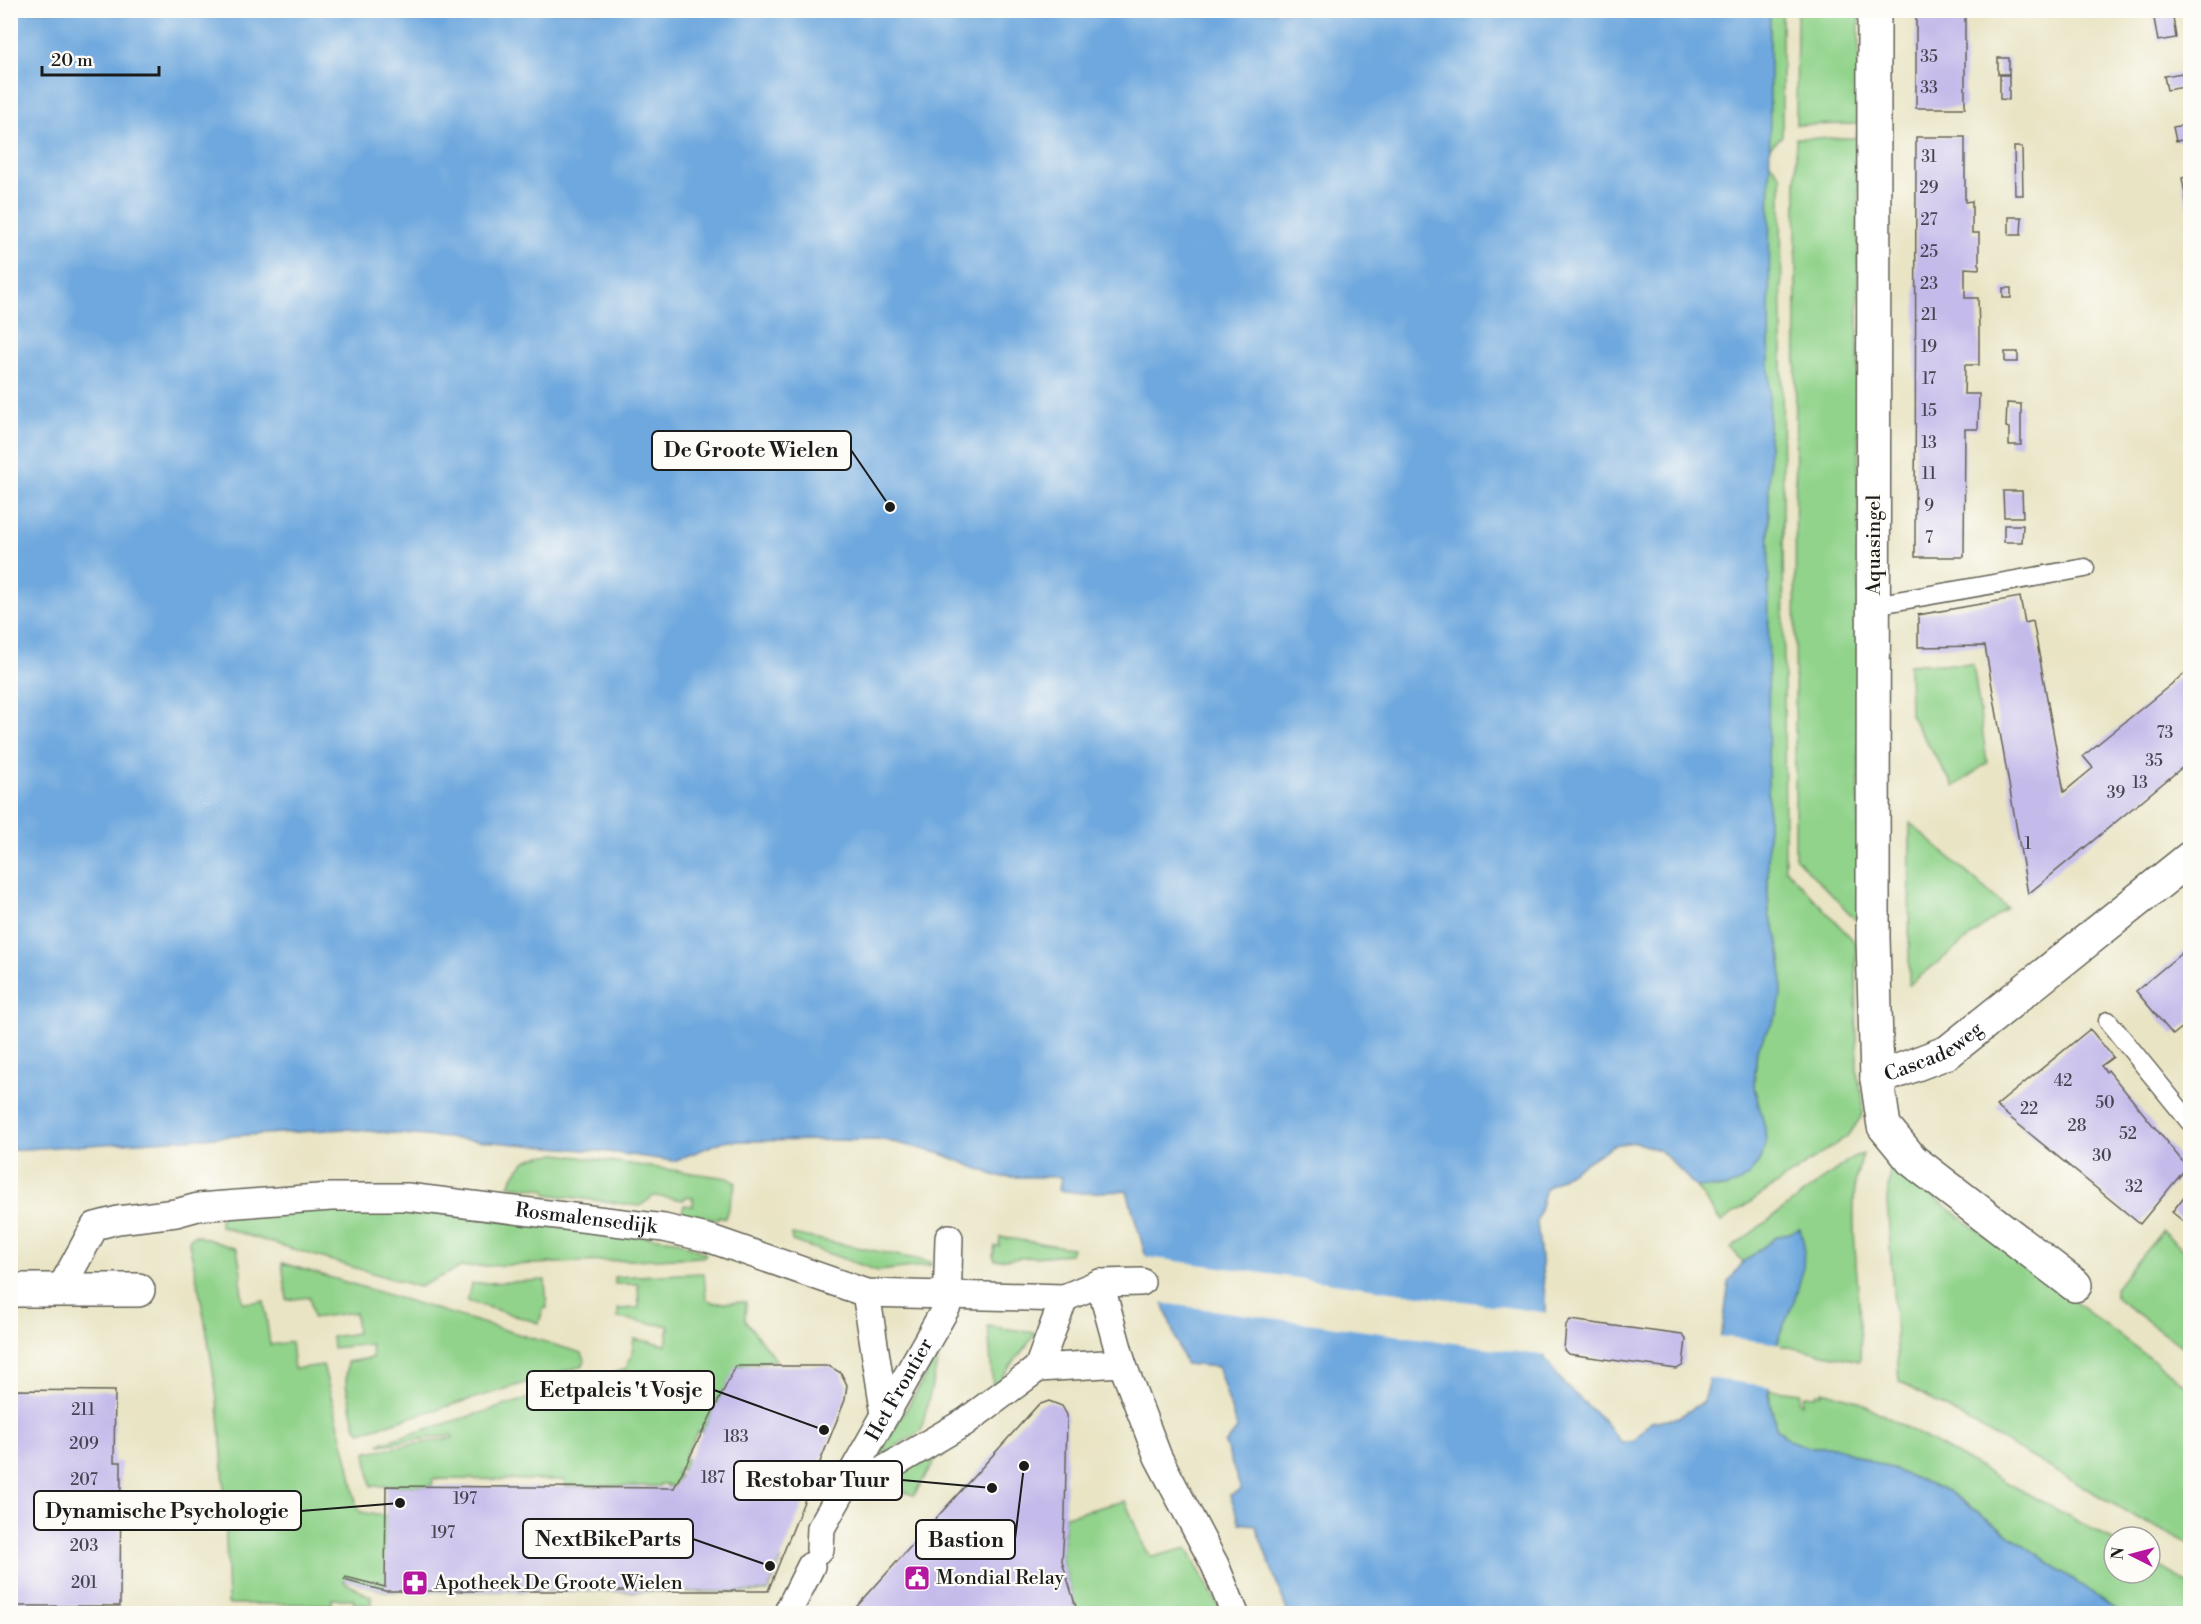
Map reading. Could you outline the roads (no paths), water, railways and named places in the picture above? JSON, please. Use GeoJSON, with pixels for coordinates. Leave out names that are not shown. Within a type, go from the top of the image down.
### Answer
{"type":"FeatureCollection","features":[{"type":"Feature","properties":{"kind":"street","name":"Aquasingel"},"geometry":{"type":"LineString","coordinates":[[1874,10],[1873,926],[1877,1079]]}},
{"type":"Feature","properties":{"kind":"street","name":"Cascadeweg"},"geometry":{"type":"LineString","coordinates":[[2075,1285],[1912,1160],[1884,1126],[1877,1079],[1948,1052],[2190,858]]}},
{"type":"Feature","properties":{"kind":"street","name":"Rosmalensedijk"},"geometry":{"type":"LineString","coordinates":[[59,1292],[95,1227],[118,1220],[176,1213],[198,1207],[342,1197],[407,1197],[664,1228],[711,1239],[866,1293],[1064,1298],[1100,1283],[1141,1282]]}},
{"type":"Feature","properties":{"kind":"street"},"geometry":{"type":"LineString","coordinates":[[948,1238],[948,1295]]}},
{"type":"Feature","properties":{"kind":"street"},"geometry":{"type":"LineString","coordinates":[[1100,1283],[1122,1363],[1158,1457],[1215,1565],[1235,1614]]}},
{"type":"Feature","properties":{"kind":"street"},"geometry":{"type":"LineString","coordinates":[[10,1290],[59,1292],[138,1290]]}},
{"type":"Feature","properties":{"kind":"street"},"geometry":{"type":"LineString","coordinates":[[866,1293],[885,1415]]}},
{"type":"Feature","properties":{"kind":"street","name":"Het Frontier"},"geometry":{"type":"LineString","coordinates":[[787,1614],[815,1557],[821,1528],[947,1306],[948,1295]]}},
{"type":"Feature","properties":{"kind":"street"},"geometry":{"type":"LineString","coordinates":[[1038,1368],[1064,1298]]}},
{"type":"Feature","properties":{"kind":"street"},"geometry":{"type":"LineString","coordinates":[[851,1475],[882,1471],[965,1422],[1038,1368],[1122,1363]]}},
{"type":"Feature","properties":{"kind":"lane"},"geometry":{"type":"LineString","coordinates":[[1874,605],[2085,568]]}},
{"type":"Feature","properties":{"kind":"lane"},"geometry":{"type":"LineString","coordinates":[[2108,1021],[2190,1122]]}},
{"type":"Feature","properties":{"kind":"water"},"geometry":{"type":"Polygon","coordinates":[[[11,11],[1770,11],[1768,891],[1769,915],[1776,932],[1781,957],[1782,988],[1778,1013],[1757,1049],[1754,1087],[1765,1127],[1766,1143],[1759,1161],[1747,1177],[1737,1184],[1724,1188],[1696,1187],[1661,1151],[1635,1142],[1613,1145],[1546,1188],[1537,1222],[1545,1296],[1545,1359],[1564,1384],[1603,1420],[1622,1443],[1633,1441],[1650,1422],[1679,1417],[1703,1402],[1723,1326],[1729,1281],[1743,1262],[1775,1238],[1800,1229],[1804,1245],[1803,1270],[1795,1298],[1779,1337],[1768,1394],[1776,1427],[1789,1440],[1807,1447],[1835,1447],[1948,1491],[2120,1613],[1288,1613],[1255,1525],[1240,1523],[1230,1495],[1241,1490],[1225,1444],[1237,1429],[1218,1367],[1185,1364],[1145,1254],[1127,1191],[1081,1193],[1059,1190],[1061,1177],[999,1177],[939,1153],[884,1140],[724,1141],[674,1161],[608,1152],[345,1129],[11,1150],[11,11]]]}},
{"type":"Feature","properties":{"kind":"place","name":"De Groote Wielen"},"geometry":{"type":"Point","coordinates":[890,507]}},
{"type":"Feature","properties":{"kind":"place","name":"Eetpaleis 't Vosje"},"geometry":{"type":"Point","coordinates":[824,1430]}},
{"type":"Feature","properties":{"kind":"place","name":"Bastion"},"geometry":{"type":"Point","coordinates":[1024,1466]}},
{"type":"Feature","properties":{"kind":"place","name":"Restobar Tuur"},"geometry":{"type":"Point","coordinates":[992,1488]}},
{"type":"Feature","properties":{"kind":"place","name":"Dynamische Psychologie"},"geometry":{"type":"Point","coordinates":[400,1503]}},
{"type":"Feature","properties":{"kind":"place","name":"NextBikeParts"},"geometry":{"type":"Point","coordinates":[770,1566]}},
{"type":"Feature","properties":{"kind":"place","name":"Mondial Relay"},"geometry":{"type":"Point","coordinates":[917,1578]}},
{"type":"Feature","properties":{"kind":"place","name":"Apotheek De Groote Wielen"},"geometry":{"type":"Point","coordinates":[415,1583]}}]}
